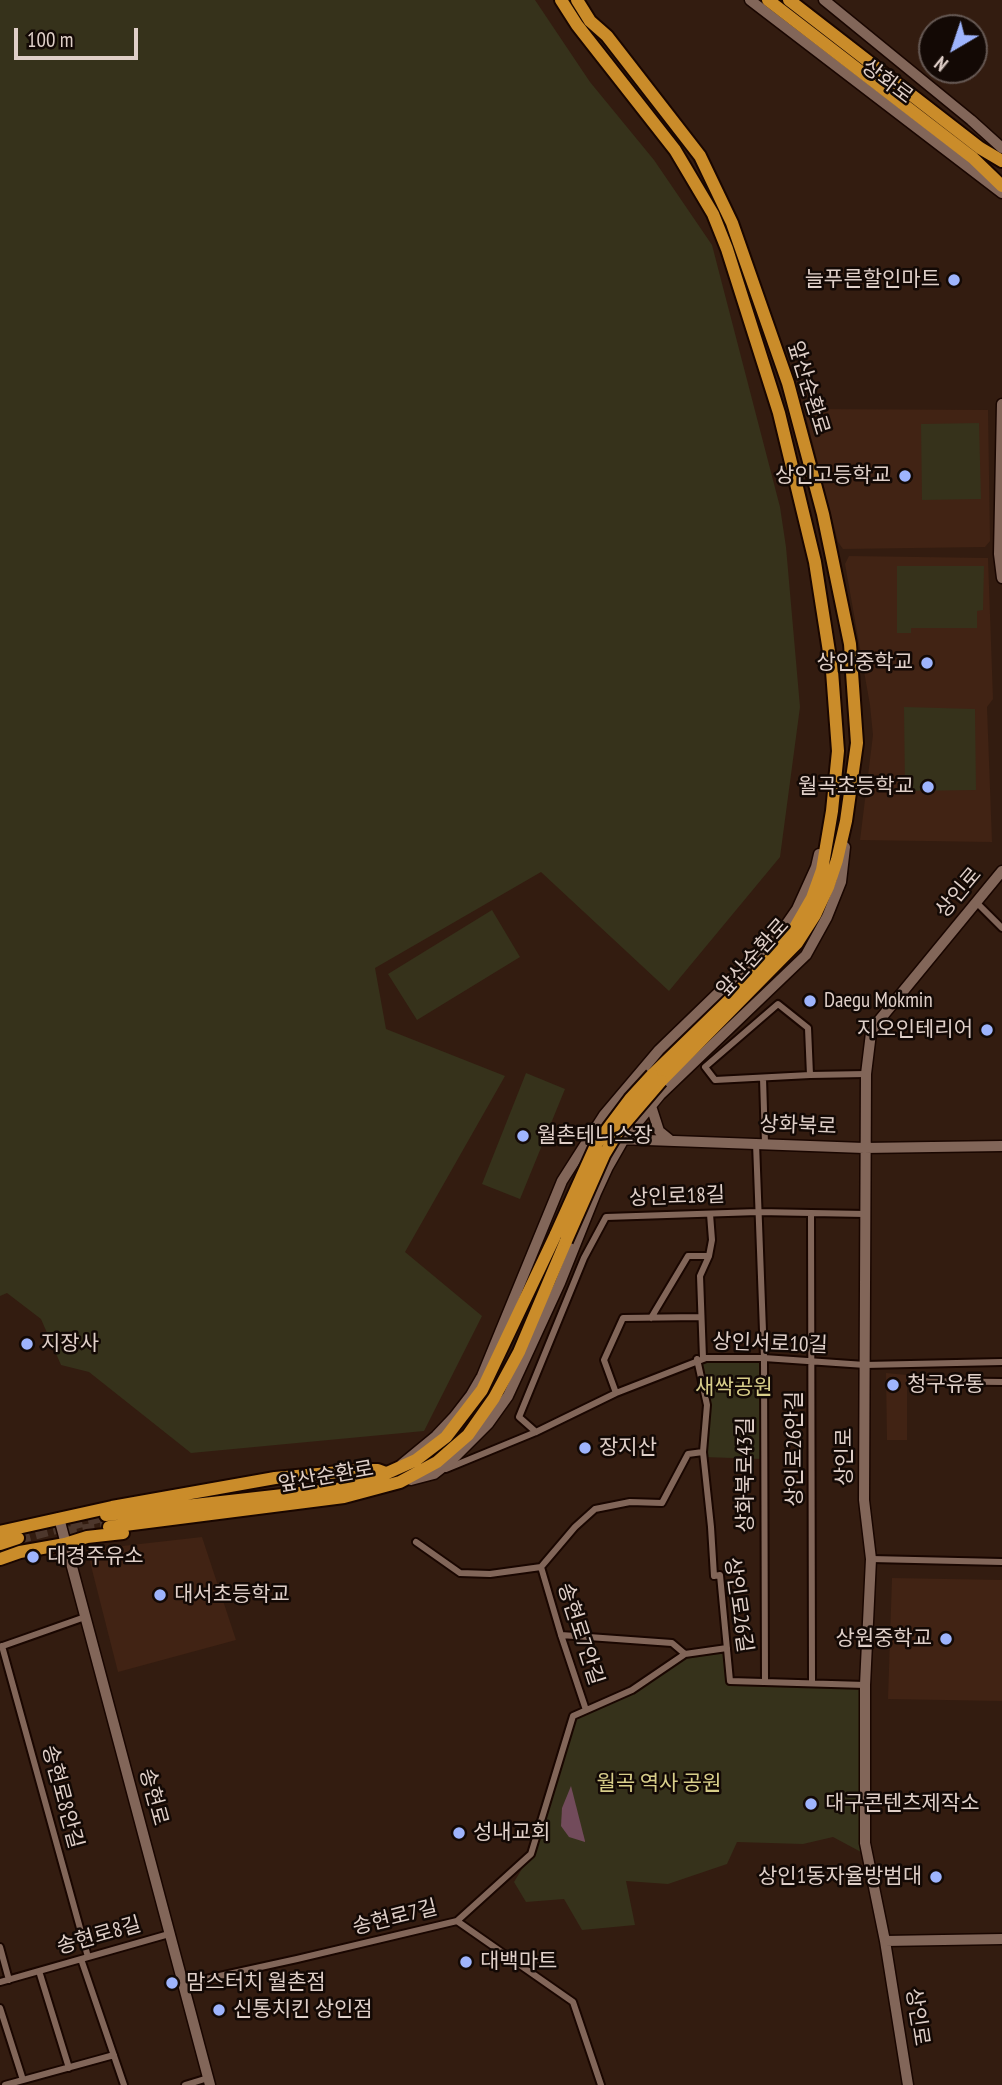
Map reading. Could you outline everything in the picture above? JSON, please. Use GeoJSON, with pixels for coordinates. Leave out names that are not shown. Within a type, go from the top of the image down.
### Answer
{"type":"FeatureCollection","features":[{"type":"Feature","properties":{"kind":"highway","name":"앞산순환로"},"geometry":{"type":"LineString","coordinates":[[561,0],[577,25],[675,150],[713,214],[727,249],[779,413],[815,562],[832,671],[838,751],[831,817],[819,880],[789,939],[630,1099],[597,1143],[519,1352],[482,1418],[468,1435],[437,1462],[400,1482],[344,1497],[108,1521],[345,1488],[416,1460],[446,1437],[482,1390],[561,1238]]}},
{"type":"Feature","properties":{"kind":"highway","name":"앞산순환로"},"geometry":{"type":"LineString","coordinates":[[577,0],[590,21],[607,36],[700,156],[733,223],[788,383],[823,514],[850,644],[857,743],[846,821],[837,860],[828,887],[797,943],[651,1077]]}},
{"type":"Feature","properties":{"kind":"highway"},"geometry":{"type":"LineString","coordinates":[[585,0],[607,36]]}},
{"type":"Feature","properties":{"kind":"highway"},"geometry":{"type":"LineString","coordinates":[[768,0],[977,153],[1002,161]]}},
{"type":"Feature","properties":{"kind":"highway"},"geometry":{"type":"LineString","coordinates":[[789,0],[977,153],[1002,186]]}},
{"type":"Feature","properties":{"kind":"highway"},"geometry":{"type":"LineString","coordinates":[[0,1532],[59,1518],[275,1478],[361,1470],[392,1470]]}},
{"type":"Feature","properties":{"kind":"highway"},"geometry":{"type":"LineString","coordinates":[[0,1559],[87,1537],[361,1499],[374,1494],[382,1486]]}},
{"type":"Feature","properties":{"kind":"highway"},"geometry":{"type":"LineString","coordinates":[[0,1544],[19,1541],[0,1552]]}},
{"type":"Feature","properties":{"kind":"main road","name":"상화로"},"geometry":{"type":"LineString","coordinates":[[750,0],[1002,193]]}},
{"type":"Feature","properties":{"kind":"main road","name":"상화로"},"geometry":{"type":"LineString","coordinates":[[824,0],[1002,148]]}},
{"type":"Feature","properties":{"kind":"main road"},"geometry":{"type":"LineString","coordinates":[[1002,404],[999,554],[1002,578]]}},
{"type":"Feature","properties":{"kind":"main road"},"geometry":{"type":"LineString","coordinates":[[400,1482],[434,1474],[475,1438],[508,1396],[560,1283],[604,1175],[624,1139],[654,1103],[806,955],[827,917],[841,882],[846,821]]}},
{"type":"Feature","properties":{"kind":"main road","name":"상인로"},"geometry":{"type":"LineString","coordinates":[[908,2085],[885,1941],[865,1843],[864,1685],[871,1559],[864,1500],[866,1074],[871,1033],[877,1023],[1002,871]]}},
{"type":"Feature","properties":{"kind":"main road"},"geometry":{"type":"LineString","coordinates":[[651,1077],[638,1082],[642,1092],[654,1103],[659,1131],[670,1141]]}},
{"type":"Feature","properties":{"kind":"main road"},"geometry":{"type":"LineString","coordinates":[[392,1470],[436,1436],[471,1395],[482,1376],[562,1181],[604,1115],[651,1077]]}},
{"type":"Feature","properties":{"kind":"main road","name":"상화북로"},"geometry":{"type":"LineString","coordinates":[[592,1136],[864,1147],[1002,1146]]}},
{"type":"Feature","properties":{"kind":"main road","name":"송현로"},"geometry":{"type":"LineString","coordinates":[[59,1518],[209,2082]]}},
{"type":"Feature","properties":{"kind":"main road"},"geometry":{"type":"LineString","coordinates":[[885,1941],[1002,1939]]}},
{"type":"Feature","properties":{"kind":"street"},"geometry":{"type":"LineString","coordinates":[[976,902],[1002,928]]}},
{"type":"Feature","properties":{"kind":"street"},"geometry":{"type":"LineString","coordinates":[[810,1075],[808,1028],[778,1004],[705,1067],[715,1080],[866,1074]]}},
{"type":"Feature","properties":{"kind":"street","name":"상화북로43길"},"geometry":{"type":"LineString","coordinates":[[762,1078],[758,1212],[764,1358],[765,1682]]}},
{"type":"Feature","properties":{"kind":"street","name":"상인로18길"},"geometry":{"type":"LineString","coordinates":[[536,1432],[519,1417],[588,1250],[606,1217],[758,1212],[865,1214]]}},
{"type":"Feature","properties":{"kind":"street","name":"상인로26길"},"geometry":{"type":"LineString","coordinates":[[710,1214],[712,1240],[709,1256],[700,1276],[700,1359],[707,1405],[703,1452],[712,1527],[714,1576],[720,1575],[730,1681],[864,1685]]}},
{"type":"Feature","properties":{"kind":"street","name":"상인로26안길"},"geometry":{"type":"LineString","coordinates":[[811,1214],[812,1683]]}},
{"type":"Feature","properties":{"kind":"street"},"geometry":{"type":"LineString","coordinates":[[651,1318],[688,1256],[709,1256]]}},
{"type":"Feature","properties":{"kind":"street"},"geometry":{"type":"LineString","coordinates":[[616,1393],[604,1360],[623,1318],[700,1317]]}},
{"type":"Feature","properties":{"kind":"street","name":"상인서로10길"},"geometry":{"type":"LineString","coordinates":[[434,1474],[536,1432],[616,1393],[700,1359],[764,1358],[865,1365],[1002,1362]]}},
{"type":"Feature","properties":{"kind":"street"},"geometry":{"type":"LineString","coordinates":[[912,1381],[1002,1382]]}},
{"type":"Feature","properties":{"kind":"street","name":"송현로7안길"},"geometry":{"type":"LineString","coordinates":[[416,1542],[460,1573],[490,1574],[541,1567],[575,1527],[596,1509],[630,1502],[662,1503],[688,1454],[703,1452]]}},
{"type":"Feature","properties":{"kind":"street"},"geometry":{"type":"LineString","coordinates":[[871,1559],[1002,1562]]}},
{"type":"Feature","properties":{"kind":"street","name":"송현로7안길"},"geometry":{"type":"LineString","coordinates":[[541,1567],[586,1710]]}},
{"type":"Feature","properties":{"kind":"street"},"geometry":{"type":"LineString","coordinates":[[1,1646],[85,1617]]}},
{"type":"Feature","properties":{"kind":"street","name":"송현로7길"},"geometry":{"type":"LineString","coordinates":[[561,1635],[672,1643],[685,1654]]}},
{"type":"Feature","properties":{"kind":"street","name":"송현로8안길"},"geometry":{"type":"LineString","coordinates":[[1,1646],[84,1958],[124,2085]]}},
{"type":"Feature","properties":{"kind":"street","name":"송현로7길"},"geometry":{"type":"LineString","coordinates":[[183,1984],[457,1921],[531,1854],[573,1716],[632,1689],[685,1654],[727,1648]]}},
{"type":"Feature","properties":{"kind":"street"},"geometry":{"type":"LineString","coordinates":[[457,1921],[573,2002],[601,2085]]}},
{"type":"Feature","properties":{"kind":"street","name":"송현로8길"},"geometry":{"type":"LineString","coordinates":[[0,1983],[169,1934]]}},
{"type":"Feature","properties":{"kind":"street"},"geometry":{"type":"LineString","coordinates":[[0,1947],[9,1980]]}},
{"type":"Feature","properties":{"kind":"street","name":"송현로8길"},"geometry":{"type":"LineString","coordinates":[[39,1971],[69,2067]]}},
{"type":"Feature","properties":{"kind":"street"},"geometry":{"type":"LineString","coordinates":[[0,2008],[23,2080]]}},
{"type":"Feature","properties":{"kind":"street"},"geometry":{"type":"LineString","coordinates":[[5,2085],[114,2055]]}},
{"type":"Feature","properties":{"kind":"street"},"geometry":{"type":"LineString","coordinates":[[185,2085],[209,2082]]}},
{"type":"Feature","properties":{"kind":"shaded area","name":"상인고등학교"},"geometry":{"type":"Polygon","coordinates":[[[804,409],[988,410],[990,541],[985,547],[843,549],[838,542],[804,409]]]}},
{"type":"Feature","properties":{"kind":"shaded area"},"geometry":{"type":"Polygon","coordinates":[[[849,556],[988,558],[993,699],[987,707],[992,842],[860,840],[873,735],[845,564],[849,556]]]}},
{"type":"Feature","properties":{"kind":"shaded area"},"geometry":{"type":"Polygon","coordinates":[[[886,1373],[907,1375],[907,1440],[887,1440],[886,1373]]]}},
{"type":"Feature","properties":{"kind":"shaded area","name":"대서초등학교"},"geometry":{"type":"Polygon","coordinates":[[[202,1537],[236,1640],[118,1672],[87,1550],[202,1537]]]}},
{"type":"Feature","properties":{"kind":"shaded area","name":"상원중학교"},"geometry":{"type":"Polygon","coordinates":[[[892,1578],[1002,1580],[1002,1701],[888,1699],[892,1578]]]}},
{"type":"Feature","properties":{"kind":"shaded area"},"geometry":{"type":"Polygon","coordinates":[[[571,1786],[585,1842],[569,1837],[561,1826],[562,1808],[571,1786]]]}},
{"type":"Feature","properties":{"kind":"green space"},"geometry":{"type":"Polygon","coordinates":[[[0,0],[535,0],[590,82],[654,160],[712,245],[780,507],[786,547],[800,707],[780,857],[669,991],[541,872],[375,968],[386,1029],[505,1076],[405,1252],[482,1316],[424,1431],[191,1453],[89,1372],[61,1365],[41,1319],[7,1293],[0,1296],[0,0]]]}},
{"type":"Feature","properties":{"kind":"green space"},"geometry":{"type":"Polygon","coordinates":[[[979,423],[981,499],[922,500],[921,424],[979,423]]]}},
{"type":"Feature","properties":{"kind":"green space"},"geometry":{"type":"Polygon","coordinates":[[[897,566],[984,566],[983,610],[977,611],[977,628],[911,628],[911,633],[897,633],[897,566]]]}},
{"type":"Feature","properties":{"kind":"green space"},"geometry":{"type":"Polygon","coordinates":[[[904,707],[975,709],[976,790],[905,791],[904,707]]]}},
{"type":"Feature","properties":{"kind":"green space"},"geometry":{"type":"Polygon","coordinates":[[[492,910],[520,957],[417,1020],[388,974],[492,910]]]}},
{"type":"Feature","properties":{"kind":"green space","name":"월촌테니스장"},"geometry":{"type":"Polygon","coordinates":[[[526,1073],[565,1089],[520,1199],[482,1184],[526,1073]]]}},
{"type":"Feature","properties":{"kind":"green space","name":"새싹공원"},"geometry":{"type":"Polygon","coordinates":[[[764,1358],[763,1459],[703,1457],[707,1405],[697,1359],[764,1358]]]}},
{"type":"Feature","properties":{"kind":"green space","name":"월곡 역사 공원"},"geometry":{"type":"Polygon","coordinates":[[[727,1648],[730,1680],[865,1685],[861,1852],[833,1837],[803,1844],[737,1842],[727,1864],[668,1884],[626,1881],[635,1925],[582,1930],[564,1899],[526,1902],[514,1882],[531,1854],[573,1716],[632,1690],[685,1654],[727,1648]]]}},
{"type":"Feature","properties":{"kind":"tunnel"},"geometry":{"type":"LineString","coordinates":[[18,1538],[106,1515]]}},
{"type":"Feature","properties":{"kind":"tunnel"},"geometry":{"type":"LineString","coordinates":[[65,1533],[109,1527]]}},
{"type":"Feature","properties":{"kind":"place","name":"늘푸른할인마트"},"geometry":{"type":"Point","coordinates":[954,280]}},
{"type":"Feature","properties":{"kind":"place","name":"상인고등학교"},"geometry":{"type":"Point","coordinates":[905,476]}},
{"type":"Feature","properties":{"kind":"place","name":"상인중학교"},"geometry":{"type":"Point","coordinates":[927,663]}},
{"type":"Feature","properties":{"kind":"place","name":"월곡초등학교"},"geometry":{"type":"Point","coordinates":[928,787]}},
{"type":"Feature","properties":{"kind":"place","name":"Daegu Mokmin"},"geometry":{"type":"Point","coordinates":[810,1001]}},
{"type":"Feature","properties":{"kind":"place","name":"지오인테리어"},"geometry":{"type":"Point","coordinates":[987,1030]}},
{"type":"Feature","properties":{"kind":"place","name":"월촌테니스장"},"geometry":{"type":"Point","coordinates":[523,1136]}},
{"type":"Feature","properties":{"kind":"place","name":"지장사"},"geometry":{"type":"Point","coordinates":[27,1344]}},
{"type":"Feature","properties":{"kind":"place","name":"청구유통"},"geometry":{"type":"Point","coordinates":[893,1385]}},
{"type":"Feature","properties":{"kind":"place","name":"장지산"},"geometry":{"type":"Point","coordinates":[585,1448]}},
{"type":"Feature","properties":{"kind":"place","name":"대경주유소"},"geometry":{"type":"Point","coordinates":[33,1557]}},
{"type":"Feature","properties":{"kind":"place","name":"대서초등학교"},"geometry":{"type":"Point","coordinates":[160,1595]}},
{"type":"Feature","properties":{"kind":"place","name":"상원중학교"},"geometry":{"type":"Point","coordinates":[946,1639]}},
{"type":"Feature","properties":{"kind":"place","name":"대구콘텐츠제작소"},"geometry":{"type":"Point","coordinates":[811,1804]}},
{"type":"Feature","properties":{"kind":"place","name":"성내교회"},"geometry":{"type":"Point","coordinates":[459,1833]}},
{"type":"Feature","properties":{"kind":"place","name":"상인1동자율방범대"},"geometry":{"type":"Point","coordinates":[936,1877]}},
{"type":"Feature","properties":{"kind":"place","name":"대백마트"},"geometry":{"type":"Point","coordinates":[466,1962]}},
{"type":"Feature","properties":{"kind":"place","name":"맘스터치 월촌점"},"geometry":{"type":"Point","coordinates":[172,1983]}},
{"type":"Feature","properties":{"kind":"place","name":"신통치킨 상인점"},"geometry":{"type":"Point","coordinates":[219,2010]}}]}
